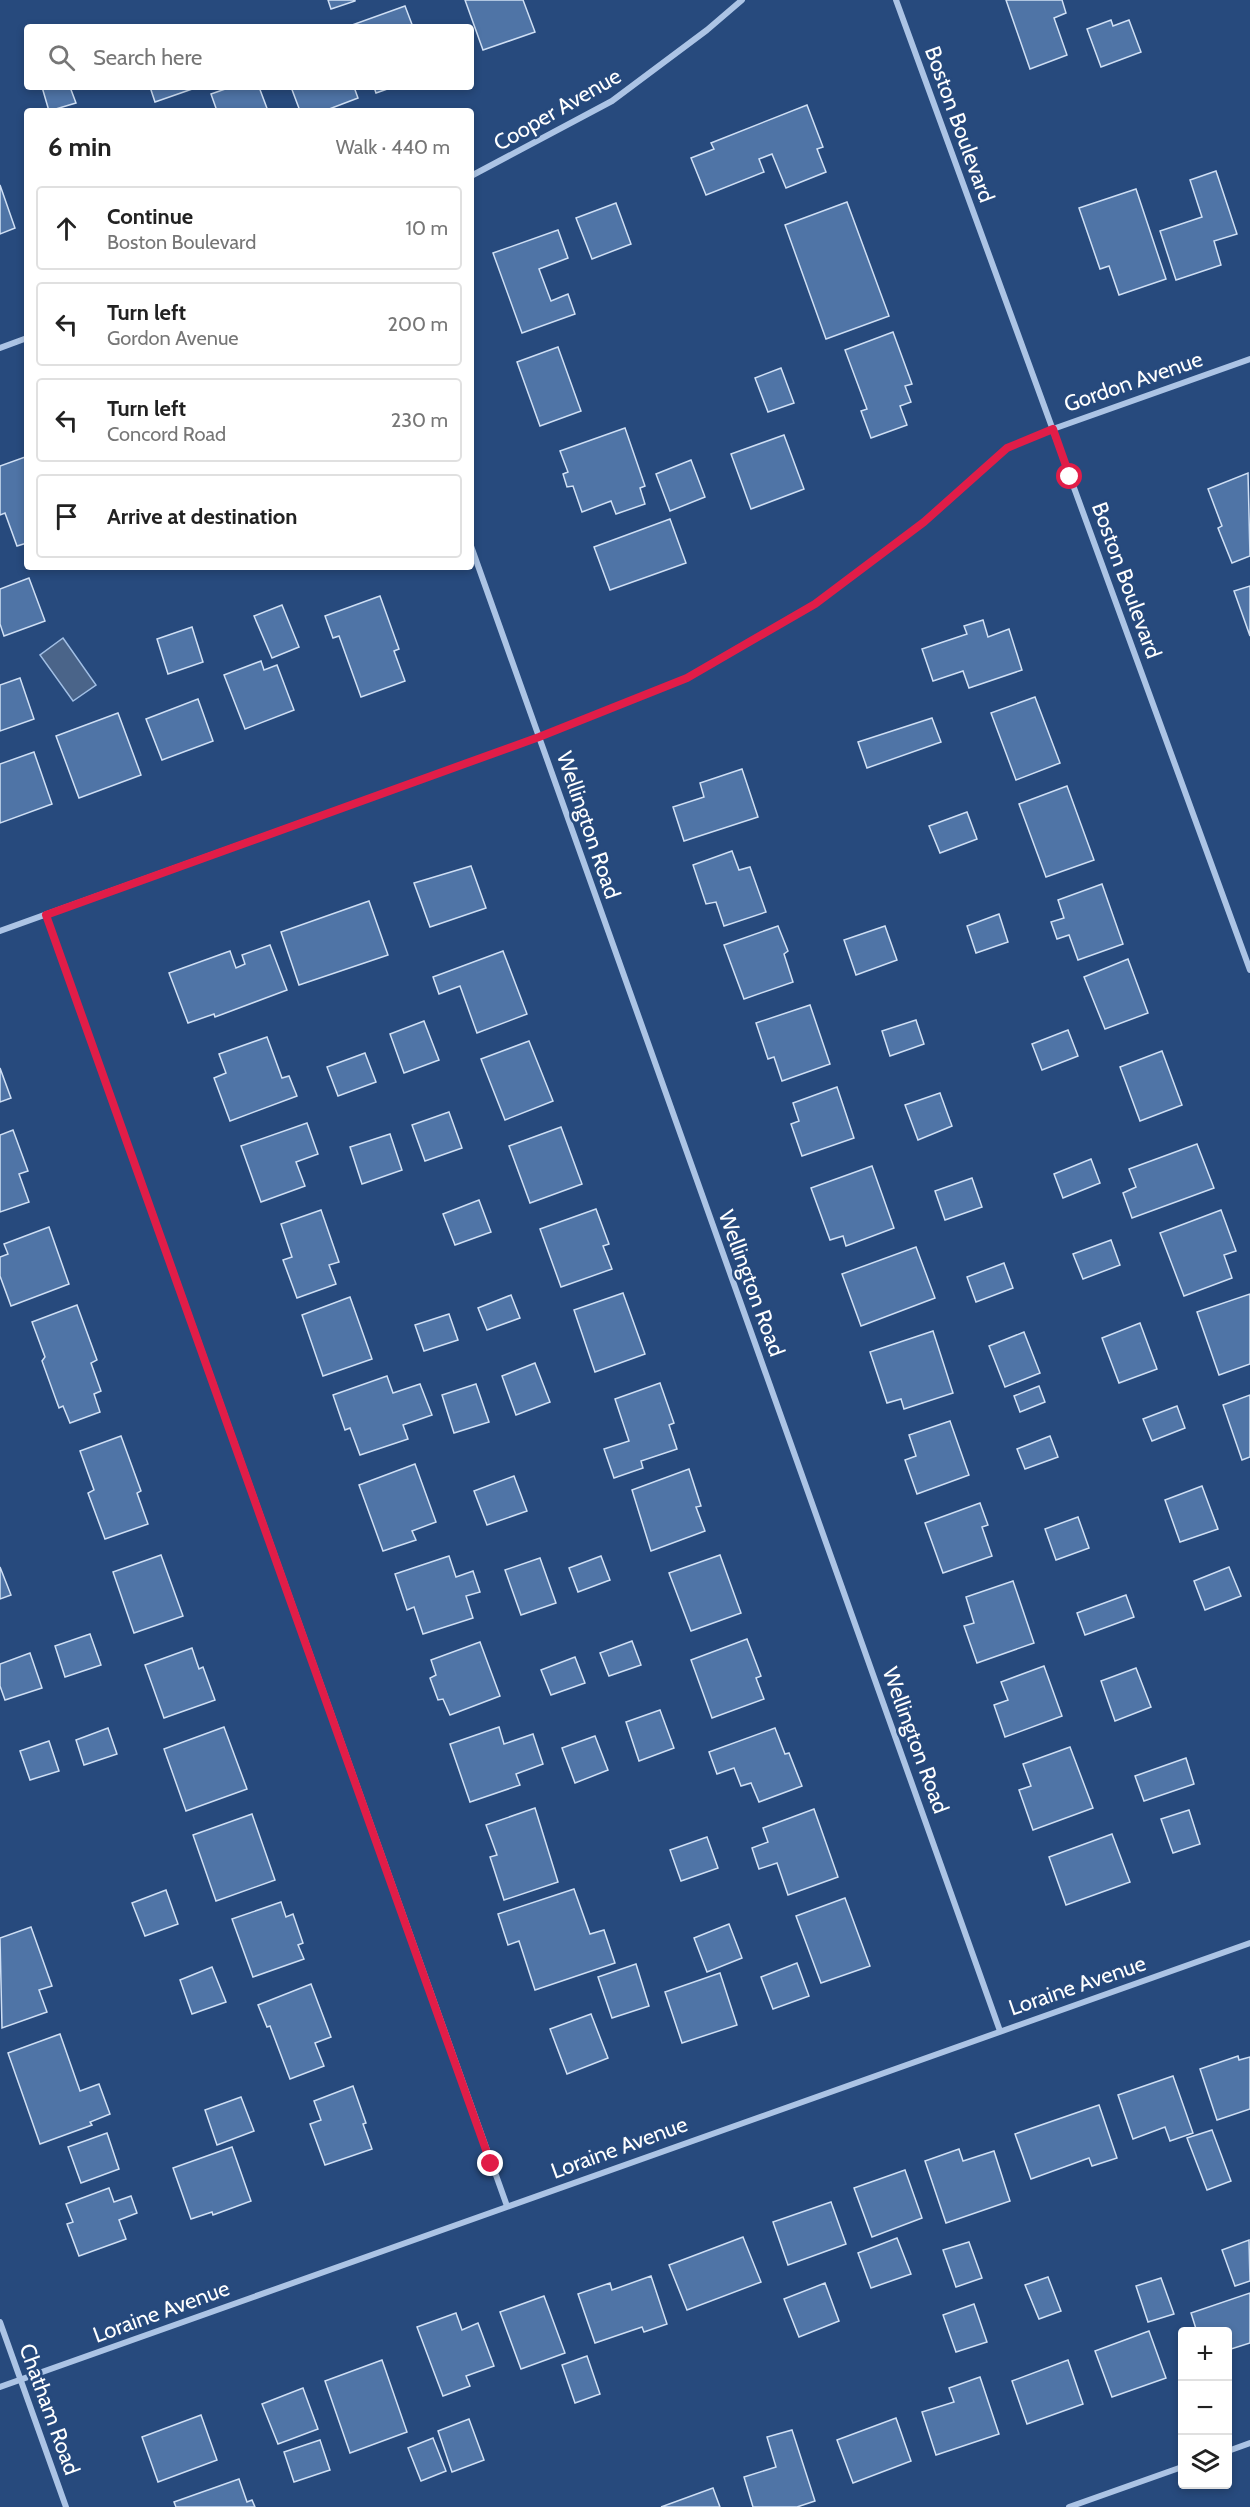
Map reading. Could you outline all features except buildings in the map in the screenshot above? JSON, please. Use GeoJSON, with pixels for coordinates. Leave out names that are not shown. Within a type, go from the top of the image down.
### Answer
{"type":"FeatureCollection","features":[{"type":"Feature","properties":{"kind":"street","name":"Cooper Avenue"},"geometry":{"type":"LineString","coordinates":[[474,174],[612,101],[707,30],[742,0]]}},
{"type":"Feature","properties":{"kind":"street","name":"Boston Boulevard"},"geometry":{"type":"LineString","coordinates":[[896,0],[1250,970]]}},
{"type":"Feature","properties":{"kind":"street"},"geometry":{"type":"LineString","coordinates":[[0,348],[24,339]]}},
{"type":"Feature","properties":{"kind":"street","name":"Gordon Avenue"},"geometry":{"type":"LineString","coordinates":[[0,931],[539,737],[687,678],[815,604],[924,522],[1007,448],[1053,429],[1250,359]]}},
{"type":"Feature","properties":{"kind":"street","name":"Wellington Road"},"geometry":{"type":"LineString","coordinates":[[474,554],[1000,2031]]}},
{"type":"Feature","properties":{"kind":"street"},"geometry":{"type":"LineString","coordinates":[[46,915],[507,2206]]}},
{"type":"Feature","properties":{"kind":"street","name":"Loraine Avenue"},"geometry":{"type":"LineString","coordinates":[[0,2387],[1250,1943]]}},
{"type":"Feature","properties":{"kind":"street","name":"Chatham Road"},"geometry":{"type":"LineString","coordinates":[[0,2322],[66,2507]]}},
{"type":"Feature","properties":{"kind":"street"},"geometry":{"type":"LineString","coordinates":[[1232,2449],[1250,2443]]}},
{"type":"Feature","properties":{"kind":"street"},"geometry":{"type":"LineString","coordinates":[[1069,2507],[1178,2468]]}},
{"type":"Feature","properties":{"kind":"water"},"geometry":{"type":"Polygon","coordinates":[[[63,638],[96,685],[73,701],[40,655],[63,638]]]}},
{"type":"Feature","properties":{"kind":"route"},"geometry":{"type":"LineString","coordinates":[[491,2164],[46,915],[583,721],[687,678],[815,604],[924,522],[1007,448],[1053,429],[1070,477]]}}]}
